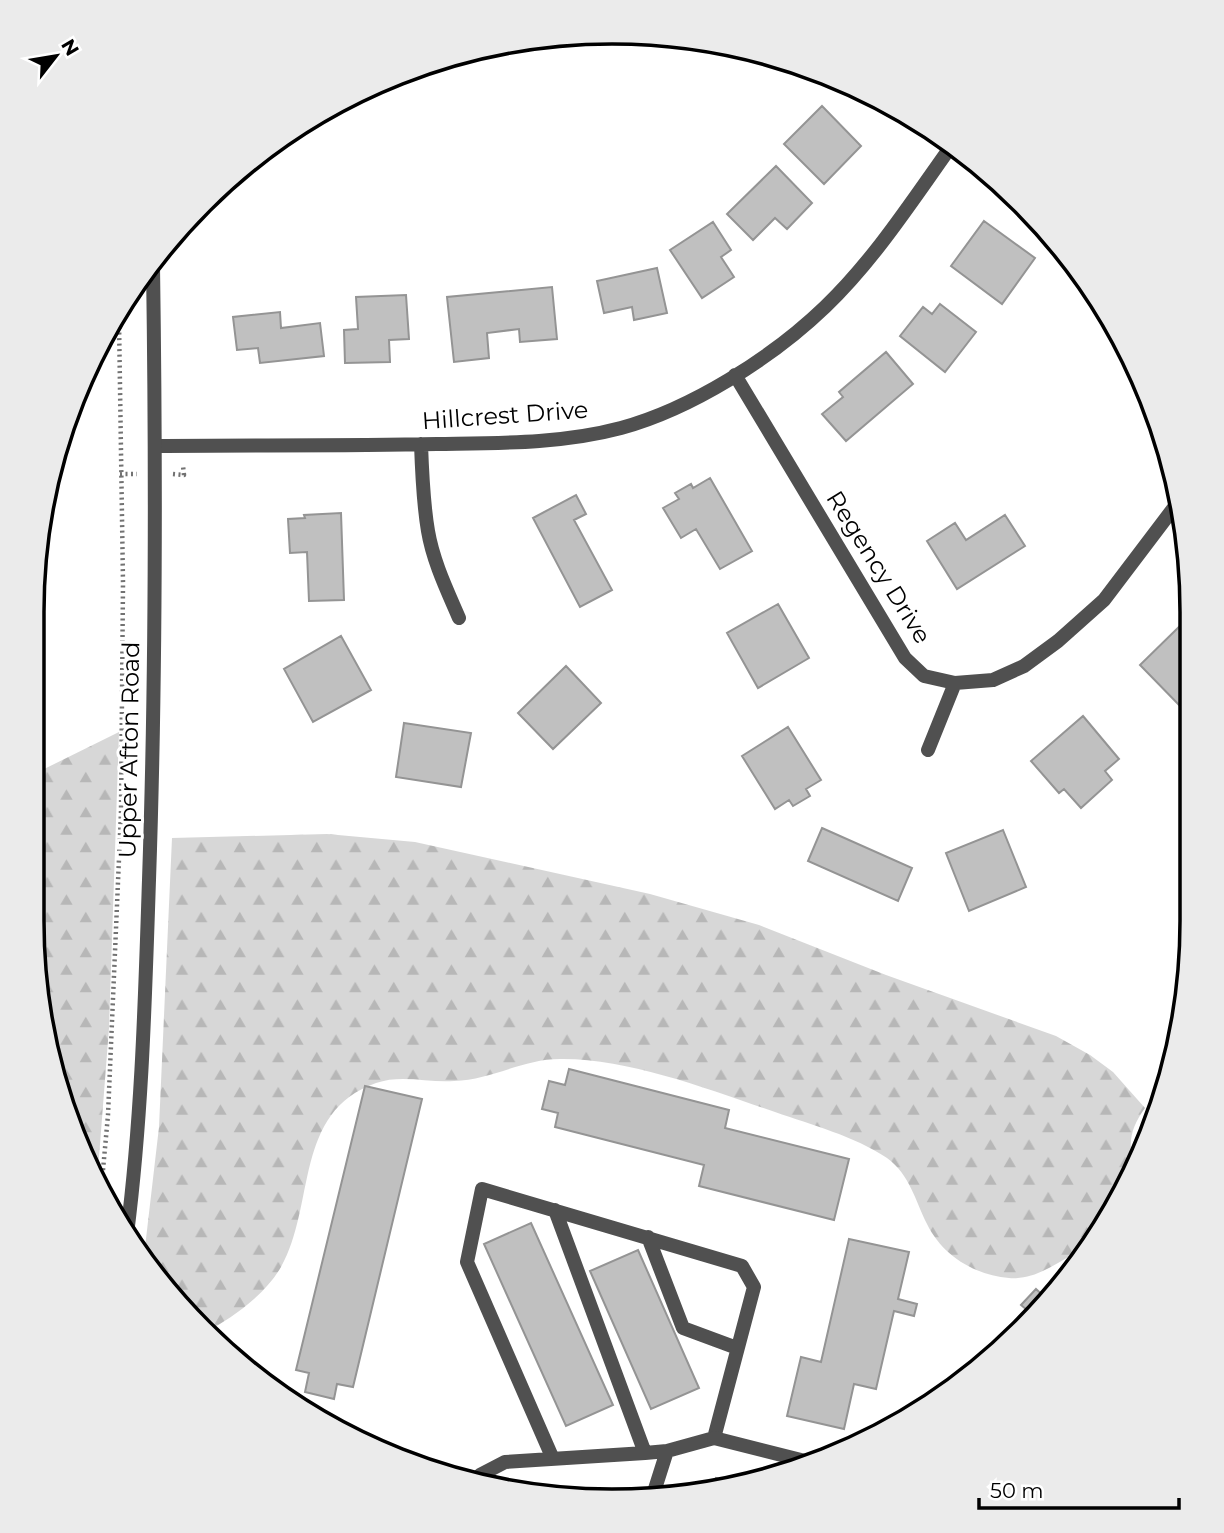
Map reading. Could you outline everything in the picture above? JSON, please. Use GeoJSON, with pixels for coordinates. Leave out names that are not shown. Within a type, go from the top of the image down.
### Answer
{"type":"FeatureCollection","features":[{"type":"Feature","properties":{"kind":"street","name":"Hillcrest Drive"},"geometry":{"type":"LineString","coordinates":[[156,446],[421,444],[561,439],[621,428],[671,410],[735,376],[786,341],[824,307],[864,267],[946,153]]}},
{"type":"Feature","properties":{"kind":"street","name":"Upper Afton Road"},"geometry":{"type":"LineString","coordinates":[[129,1219],[143,1071],[153,751],[156,446],[153,277]]}},
{"type":"Feature","properties":{"kind":"street","name":"Regency Drive"},"geometry":{"type":"LineString","coordinates":[[735,376],[905,658],[924,676],[955,683],[993,680],[1024,666],[1058,641],[1104,600],[1171,512]]}},
{"type":"Feature","properties":{"kind":"street"},"geometry":{"type":"LineString","coordinates":[[421,444],[428,532],[437,565],[458,618]]}},
{"type":"Feature","properties":{"kind":"street"},"geometry":{"type":"LineString","coordinates":[[929,750],[955,683]]}},
{"type":"Feature","properties":{"kind":"street"},"geometry":{"type":"LineString","coordinates":[[553,1459],[467,1262],[482,1189],[742,1266],[754,1287],[714,1438]]}},
{"type":"Feature","properties":{"kind":"street"},"geometry":{"type":"LineString","coordinates":[[555,1210],[645,1453]]}},
{"type":"Feature","properties":{"kind":"street"},"geometry":{"type":"LineString","coordinates":[[648,1237],[683,1328],[737,1348]]}},
{"type":"Feature","properties":{"kind":"street"},"geometry":{"type":"LineString","coordinates":[[482,1474],[505,1462],[667,1451],[714,1438],[796,1459]]}},
{"type":"Feature","properties":{"kind":"street"},"geometry":{"type":"LineString","coordinates":[[655,1487],[667,1451]]}},
{"type":"Feature","properties":{"kind":"path"},"geometry":{"type":"LineString","coordinates":[[103,1174],[121,812],[123,583],[119,330]]}},
{"type":"Feature","properties":{"kind":"green space"},"geometry":{"type":"Polygon","coordinates":[[[119,732],[109,1028],[98,1164],[74,1104],[63,1068],[49,995],[44,921],[44,769],[119,732]]]}},
{"type":"Feature","properties":{"kind":"green space"},"geometry":{"type":"Polygon","coordinates":[[[327,834],[415,842],[650,894],[759,925],[886,975],[1056,1036],[1113,1072],[1145,1108],[1135,1125],[1131,1137],[1131,1151],[1122,1172],[1071,1255],[1027,1277],[1009,1278],[984,1273],[960,1262],[950,1254],[933,1235],[907,1180],[887,1158],[861,1143],[697,1085],[614,1064],[560,1059],[533,1062],[468,1080],[386,1080],[350,1097],[331,1115],[310,1163],[292,1243],[281,1267],[266,1287],[247,1305],[214,1327],[185,1296],[145,1245],[159,1127],[172,838],[327,834]]]}},
{"type":"Feature","properties":{"kind":"building"},"geometry":{"type":"Polygon","coordinates":[[[822,106],[861,146],[824,184],[784,144],[822,106]]]}},
{"type":"Feature","properties":{"kind":"building"},"geometry":{"type":"Polygon","coordinates":[[[776,166],[812,203],[787,229],[775,218],[753,240],[727,214],[776,166]]]}},
{"type":"Feature","properties":{"kind":"building"},"geometry":{"type":"Polygon","coordinates":[[[984,221],[1035,258],[1002,304],[951,266],[984,221]]]}},
{"type":"Feature","properties":{"kind":"building"},"geometry":{"type":"Polygon","coordinates":[[[713,222],[731,250],[721,257],[734,277],[702,298],[670,250],[713,222]]]}},
{"type":"Feature","properties":{"kind":"building"},"geometry":{"type":"Polygon","coordinates":[[[657,268],[667,313],[634,320],[632,307],[604,313],[597,281],[657,268]]]}},
{"type":"Feature","properties":{"kind":"building"},"geometry":{"type":"Polygon","coordinates":[[[552,287],[557,339],[520,342],[519,329],[487,333],[489,358],[454,362],[447,297],[552,287]]]}},
{"type":"Feature","properties":{"kind":"building"},"geometry":{"type":"Polygon","coordinates":[[[406,295],[409,339],[389,340],[390,362],[345,363],[344,330],[358,329],[356,297],[406,295]]]}},
{"type":"Feature","properties":{"kind":"building"},"geometry":{"type":"Polygon","coordinates":[[[940,304],[976,332],[945,372],[900,336],[923,307],[932,314],[940,304]]]}},
{"type":"Feature","properties":{"kind":"building"},"geometry":{"type":"Polygon","coordinates":[[[280,312],[281,328],[320,323],[324,356],[260,363],[258,348],[237,350],[233,317],[280,312]]]}},
{"type":"Feature","properties":{"kind":"building"},"geometry":{"type":"Polygon","coordinates":[[[886,352],[913,384],[846,441],[822,414],[843,397],[839,392],[886,352]]]}},
{"type":"Feature","properties":{"kind":"building"},"geometry":{"type":"Polygon","coordinates":[[[710,478],[752,551],[720,569],[696,529],[681,538],[663,508],[679,499],[675,493],[691,484],[693,488],[710,478]]]}},
{"type":"Feature","properties":{"kind":"building"},"geometry":{"type":"Polygon","coordinates":[[[576,495],[586,514],[574,520],[612,590],[580,607],[533,518],[576,495]]]}},
{"type":"Feature","properties":{"kind":"building"},"geometry":{"type":"Polygon","coordinates":[[[341,513],[344,600],[309,601],[307,552],[290,553],[288,519],[305,518],[304,515],[341,513]]]}},
{"type":"Feature","properties":{"kind":"building"},"geometry":{"type":"Polygon","coordinates":[[[1005,515],[1025,546],[957,589],[927,541],[955,523],[966,540],[1005,515]]]}},
{"type":"Feature","properties":{"kind":"building"},"geometry":{"type":"Polygon","coordinates":[[[778,604],[809,658],[758,688],[727,633],[778,604]]]}},
{"type":"Feature","properties":{"kind":"building"},"geometry":{"type":"Polygon","coordinates":[[[1180,626],[1180,706],[1140,665],[1180,626]]]}},
{"type":"Feature","properties":{"kind":"building"},"geometry":{"type":"Polygon","coordinates":[[[341,636],[371,690],[313,722],[284,669],[341,636]]]}},
{"type":"Feature","properties":{"kind":"building"},"geometry":{"type":"Polygon","coordinates":[[[566,666],[601,703],[553,749],[518,713],[566,666]]]}},
{"type":"Feature","properties":{"kind":"building"},"geometry":{"type":"Polygon","coordinates":[[[1083,716],[1119,759],[1105,771],[1112,780],[1081,808],[1064,789],[1059,793],[1031,761],[1083,716]]]}},
{"type":"Feature","properties":{"kind":"building"},"geometry":{"type":"Polygon","coordinates":[[[404,723],[471,733],[461,787],[396,777],[404,723]]]}},
{"type":"Feature","properties":{"kind":"building"},"geometry":{"type":"Polygon","coordinates":[[[788,727],[821,780],[806,789],[810,796],[793,806],[789,800],[775,809],[742,756],[788,727]]]}},
{"type":"Feature","properties":{"kind":"building"},"geometry":{"type":"Polygon","coordinates":[[[822,828],[912,868],[898,901],[808,861],[822,828]]]}},
{"type":"Feature","properties":{"kind":"building"},"geometry":{"type":"Polygon","coordinates":[[[1003,830],[1026,887],[969,911],[946,853],[1003,830]]]}},
{"type":"Feature","properties":{"kind":"building"},"geometry":{"type":"Polygon","coordinates":[[[569,1069],[729,1110],[725,1128],[849,1159],[834,1220],[699,1186],[704,1165],[555,1127],[558,1113],[542,1109],[549,1081],[565,1085],[569,1069]]]}},
{"type":"Feature","properties":{"kind":"building"},"geometry":{"type":"Polygon","coordinates":[[[365,1086],[422,1099],[353,1387],[337,1384],[334,1399],[305,1392],[309,1373],[296,1370],[365,1086]]]}},
{"type":"Feature","properties":{"kind":"building"},"geometry":{"type":"Polygon","coordinates":[[[531,1223],[613,1405],[566,1426],[484,1244],[531,1223]]]}},
{"type":"Feature","properties":{"kind":"building"},"geometry":{"type":"Polygon","coordinates":[[[849,1239],[909,1252],[898,1299],[917,1304],[914,1316],[894,1311],[876,1389],[854,1384],[844,1429],[787,1416],[801,1357],[821,1362],[849,1239]]]}},
{"type":"Feature","properties":{"kind":"building"},"geometry":{"type":"Polygon","coordinates":[[[638,1250],[699,1388],[651,1409],[590,1271],[638,1250]]]}},
{"type":"Feature","properties":{"kind":"building"},"geometry":{"type":"Polygon","coordinates":[[[1036,1289],[1041,1294],[1026,1310],[1021,1305],[1036,1289]]]}}]}
